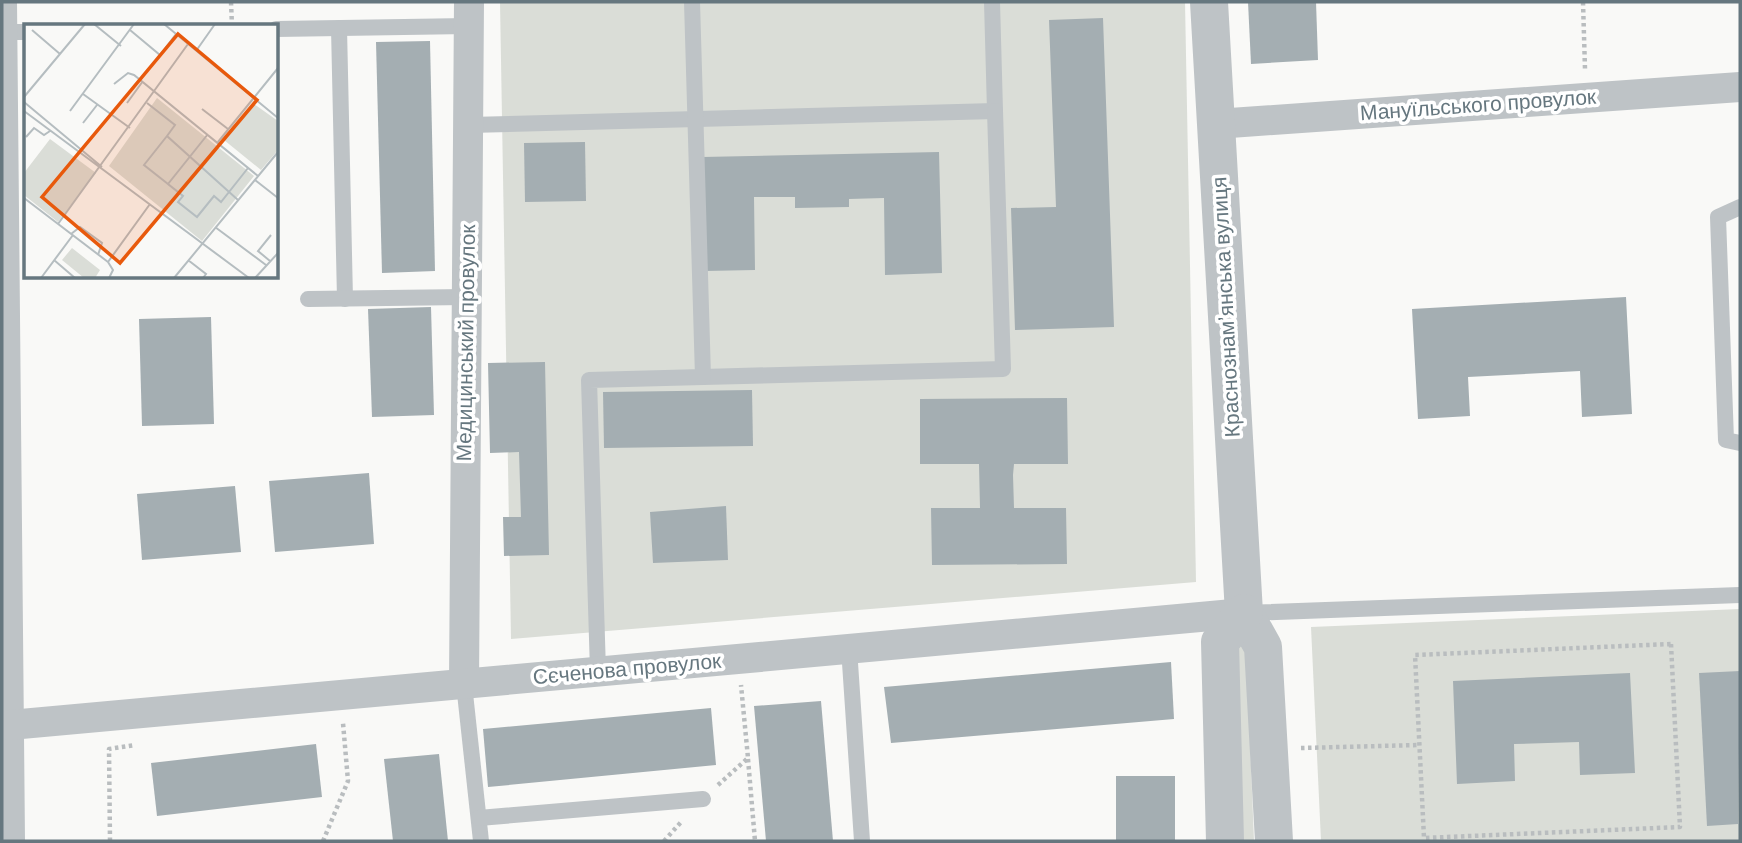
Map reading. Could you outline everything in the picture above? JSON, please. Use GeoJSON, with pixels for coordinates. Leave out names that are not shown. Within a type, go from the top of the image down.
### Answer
{"type":"FeatureCollection","features":[{"type":"Feature","properties":{"kind":"street"},"geometry":{"type":"LineString","coordinates":[[2,2],[5,641],[10,725],[10,841]]}},
{"type":"Feature","properties":{"kind":"street","name":"Краснознамʼянська вулиця"},"geometry":{"type":"LineString","coordinates":[[1209,2],[1244,613]]}},
{"type":"Feature","properties":{"kind":"street","name":"Медицинський провулок"},"geometry":{"type":"LineString","coordinates":[[464,684],[469,14]]}},
{"type":"Feature","properties":{"kind":"street","name":"Мануїльського провулок"},"geometry":{"type":"LineString","coordinates":[[1216,124],[1740,87]]}},
{"type":"Feature","properties":{"kind":"street"},"geometry":{"type":"LineString","coordinates":[[1225,841],[1220,642],[1244,613],[1264,647],[1274,841]]}},
{"type":"Feature","properties":{"kind":"street","name":"Сєченова провулок"},"geometry":{"type":"LineString","coordinates":[[10,725],[1244,613]]}},
{"type":"Feature","properties":{"kind":"lane"},"geometry":{"type":"LineString","coordinates":[[692,2],[703,377]]}},
{"type":"Feature","properties":{"kind":"lane"},"geometry":{"type":"LineString","coordinates":[[598,671],[589,380],[1003,369],[992,2]]}},
{"type":"Feature","properties":{"kind":"lane"},"geometry":{"type":"LineString","coordinates":[[278,29],[339,28],[469,14]]}},
{"type":"Feature","properties":{"kind":"lane"},"geometry":{"type":"LineString","coordinates":[[339,28],[345,299]]}},
{"type":"Feature","properties":{"kind":"lane"},"geometry":{"type":"LineString","coordinates":[[2,32],[24,32]]}},
{"type":"Feature","properties":{"kind":"lane"},"geometry":{"type":"LineString","coordinates":[[469,125],[995,111]]}},
{"type":"Feature","properties":{"kind":"lane"},"geometry":{"type":"LineString","coordinates":[[1740,207],[1718,217],[1726,440],[1740,443]]}},
{"type":"Feature","properties":{"kind":"lane"},"geometry":{"type":"LineString","coordinates":[[308,299],[466,298]]}},
{"type":"Feature","properties":{"kind":"lane"},"geometry":{"type":"LineString","coordinates":[[1244,613],[1740,595]]}},
{"type":"Feature","properties":{"kind":"lane"},"geometry":{"type":"LineString","coordinates":[[849,648],[862,841]]}},
{"type":"Feature","properties":{"kind":"lane"},"geometry":{"type":"LineString","coordinates":[[464,684],[481,841]]}},
{"type":"Feature","properties":{"kind":"lane"},"geometry":{"type":"LineString","coordinates":[[479,818],[702,799]]}},
{"type":"Feature","properties":{"kind":"path"},"geometry":{"type":"LineString","coordinates":[[231,2],[232,24]]}},
{"type":"Feature","properties":{"kind":"path"},"geometry":{"type":"LineString","coordinates":[[1583,2],[1586,98]]}},
{"type":"Feature","properties":{"kind":"path"},"geometry":{"type":"LineString","coordinates":[[1671,644],[1680,827],[1424,838],[1419,745],[1415,655],[1671,644]]}},
{"type":"Feature","properties":{"kind":"path"},"geometry":{"type":"LineString","coordinates":[[741,682],[755,841]]}},
{"type":"Feature","properties":{"kind":"path"},"geometry":{"type":"LineString","coordinates":[[323,841],[348,781],[342,715]]}},
{"type":"Feature","properties":{"kind":"path"},"geometry":{"type":"LineString","coordinates":[[1269,749],[1419,745]]}},
{"type":"Feature","properties":{"kind":"path"},"geometry":{"type":"LineString","coordinates":[[664,841],[702,799],[748,758]]}},
{"type":"Feature","properties":{"kind":"shaded area"},"geometry":{"type":"Polygon","coordinates":[[[500,2],[1185,2],[1196,582],[511,639],[500,2]]]}},
{"type":"Feature","properties":{"kind":"shaded area"},"geometry":{"type":"Polygon","coordinates":[[[1740,609],[1740,841],[1321,841],[1311,627],[1740,609]]]}},
{"type":"Feature","properties":{"kind":"shaded area"},"geometry":{"type":"Polygon","coordinates":[[[1236,640],[1246,640],[1254,841],[1243,841],[1236,640]]]}},
{"type":"Feature","properties":{"kind":"building"},"geometry":{"type":"Polygon","coordinates":[[[1248,2],[1316,2],[1318,60],[1251,64],[1248,2]]]}},
{"type":"Feature","properties":{"kind":"building"},"geometry":{"type":"Polygon","coordinates":[[[1103,18],[1114,327],[1015,330],[1011,208],[1056,207],[1049,20],[1103,18]]]}},
{"type":"Feature","properties":{"kind":"building"},"geometry":{"type":"Polygon","coordinates":[[[430,41],[435,271],[382,273],[376,42],[430,41]]]}},
{"type":"Feature","properties":{"kind":"building"},"geometry":{"type":"Polygon","coordinates":[[[585,142],[586,201],[525,202],[524,143],[585,142]]]}},
{"type":"Feature","properties":{"kind":"building"},"geometry":{"type":"Polygon","coordinates":[[[939,152],[942,273],[885,275],[884,198],[849,199],[849,207],[795,208],[795,197],[754,197],[755,270],[705,271],[702,157],[939,152]]]}},
{"type":"Feature","properties":{"kind":"building"},"geometry":{"type":"Polygon","coordinates":[[[1626,297],[1632,414],[1582,417],[1580,371],[1468,377],[1470,416],[1418,419],[1412,309],[1626,297]]]}},
{"type":"Feature","properties":{"kind":"building"},"geometry":{"type":"Polygon","coordinates":[[[431,307],[434,415],[372,417],[368,309],[431,307]]]}},
{"type":"Feature","properties":{"kind":"building"},"geometry":{"type":"Polygon","coordinates":[[[211,317],[214,424],[142,426],[139,319],[211,317]]]}},
{"type":"Feature","properties":{"kind":"building"},"geometry":{"type":"Polygon","coordinates":[[[545,362],[549,555],[504,556],[503,517],[521,517],[519,452],[490,453],[488,363],[545,362]]]}},
{"type":"Feature","properties":{"kind":"building"},"geometry":{"type":"Polygon","coordinates":[[[752,390],[753,446],[604,448],[603,392],[752,390]]]}},
{"type":"Feature","properties":{"kind":"building"},"geometry":{"type":"Polygon","coordinates":[[[1067,398],[1068,464],[1014,464],[1013,475],[1014,508],[1066,508],[1067,564],[932,565],[931,508],[980,508],[979,464],[920,464],[920,399],[1067,398]]]}},
{"type":"Feature","properties":{"kind":"building"},"geometry":{"type":"Polygon","coordinates":[[[369,473],[374,544],[275,552],[269,481],[369,473]]]}},
{"type":"Feature","properties":{"kind":"building"},"geometry":{"type":"Polygon","coordinates":[[[235,486],[241,552],[142,560],[137,494],[235,486]]]}},
{"type":"Feature","properties":{"kind":"building"},"geometry":{"type":"Polygon","coordinates":[[[726,506],[728,560],[653,563],[650,512],[726,506]]]}},
{"type":"Feature","properties":{"kind":"building"},"geometry":{"type":"Polygon","coordinates":[[[1171,662],[1174,719],[891,743],[884,687],[1171,662]]]}},
{"type":"Feature","properties":{"kind":"building"},"geometry":{"type":"Polygon","coordinates":[[[1740,671],[1738,824],[1707,826],[1699,673],[1740,671]]]}},
{"type":"Feature","properties":{"kind":"building"},"geometry":{"type":"Polygon","coordinates":[[[1630,673],[1635,773],[1580,775],[1579,742],[1514,744],[1515,781],[1457,784],[1453,681],[1630,673]]]}},
{"type":"Feature","properties":{"kind":"building"},"geometry":{"type":"Polygon","coordinates":[[[821,701],[833,841],[766,841],[754,706],[821,701]]]}},
{"type":"Feature","properties":{"kind":"building"},"geometry":{"type":"Polygon","coordinates":[[[711,708],[716,765],[488,787],[483,729],[711,708]]]}},
{"type":"Feature","properties":{"kind":"building"},"geometry":{"type":"Polygon","coordinates":[[[316,744],[322,797],[157,816],[151,763],[316,744]]]}},
{"type":"Feature","properties":{"kind":"building"},"geometry":{"type":"Polygon","coordinates":[[[439,754],[448,841],[393,841],[384,759],[439,754]]]}},
{"type":"Feature","properties":{"kind":"building"},"geometry":{"type":"Polygon","coordinates":[[[1116,776],[1175,776],[1175,841],[1116,841],[1116,776]]]}}]}
